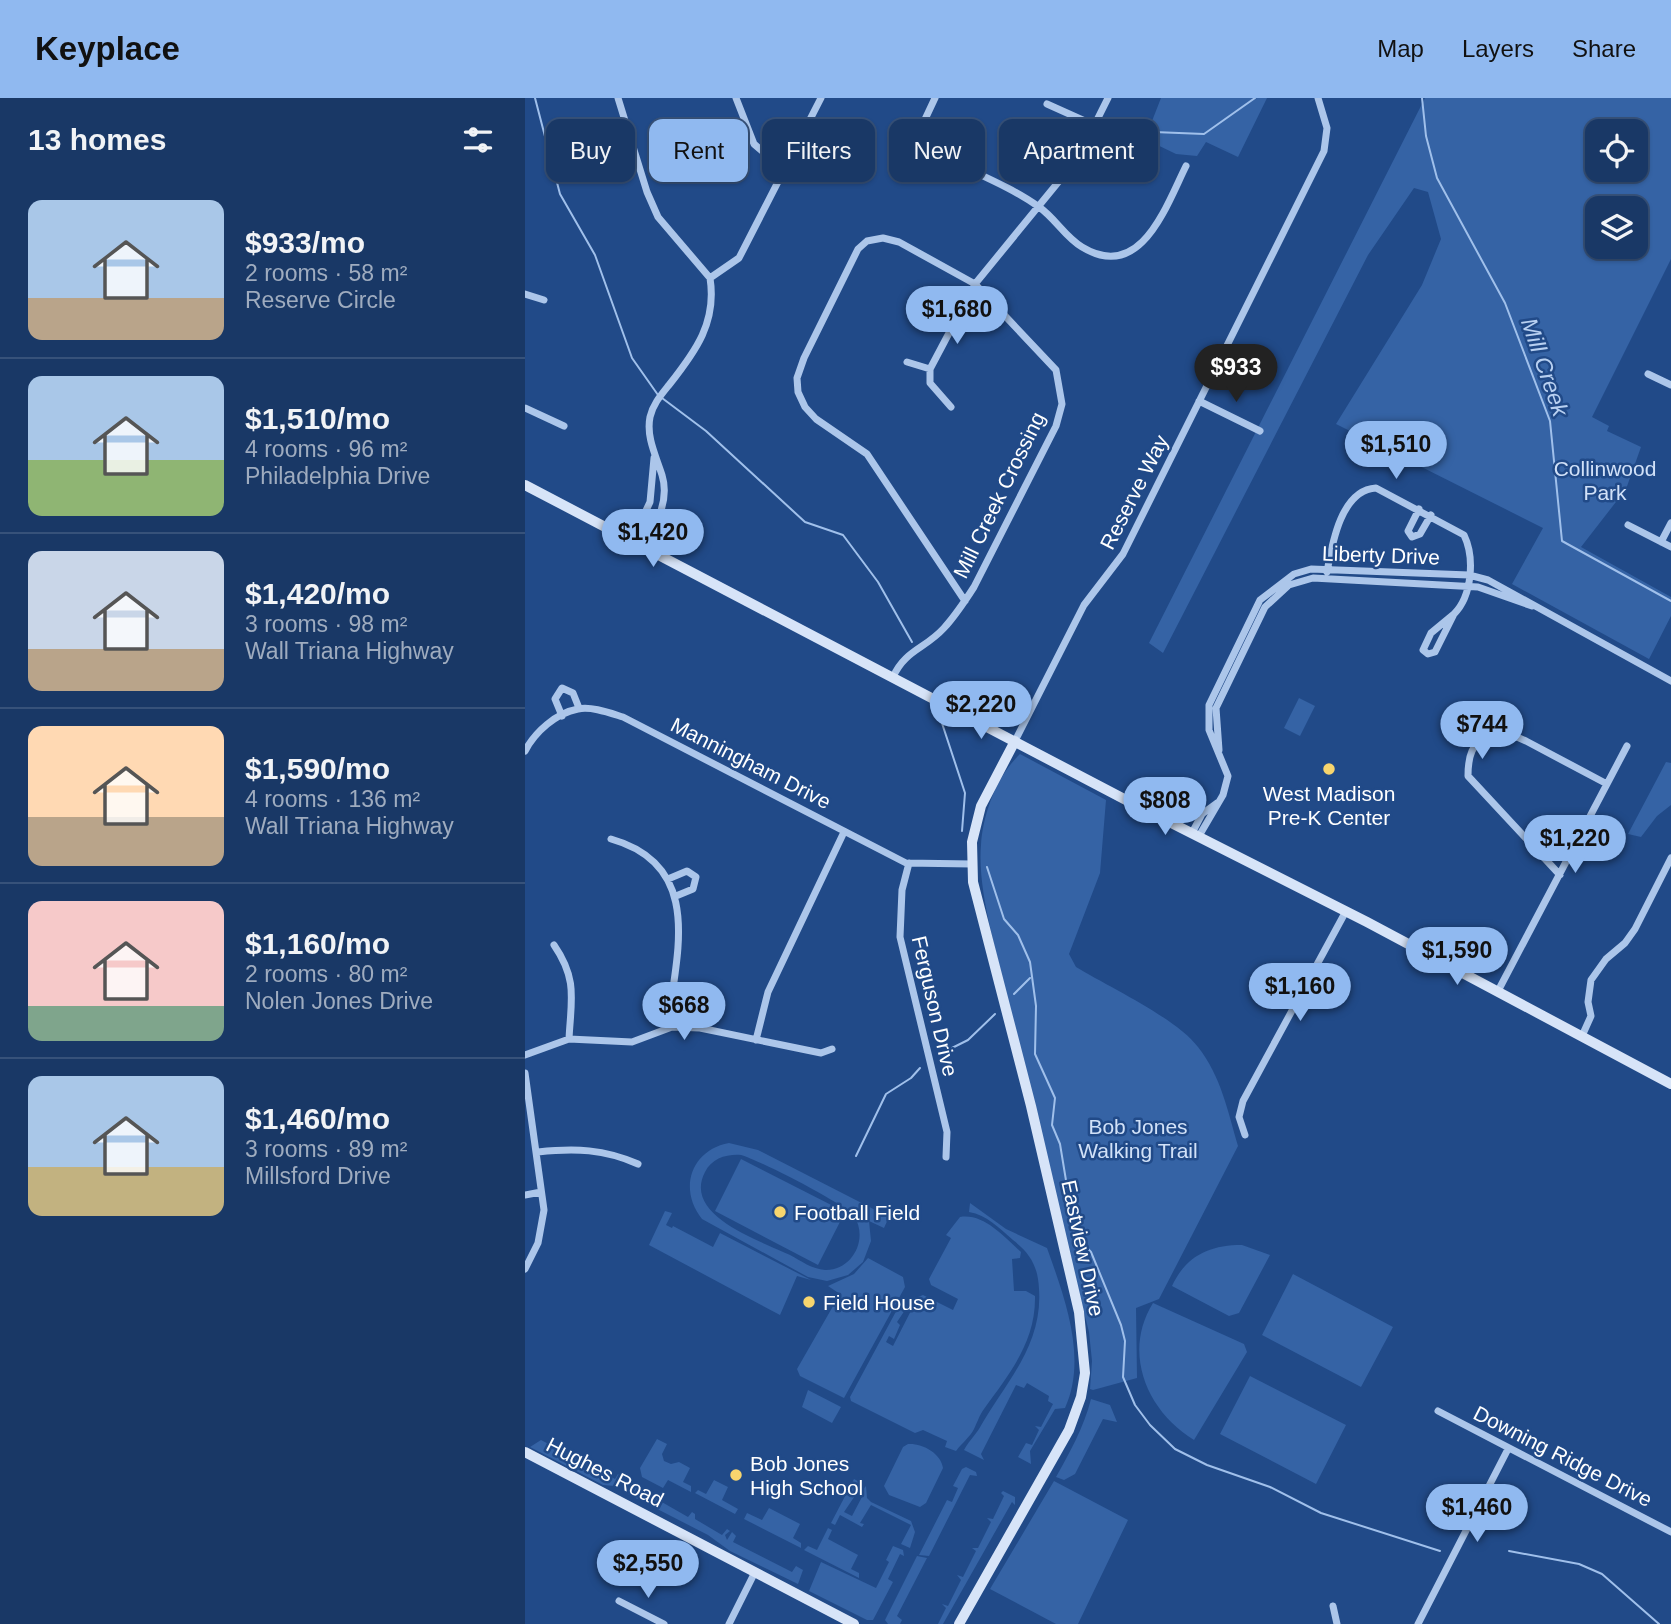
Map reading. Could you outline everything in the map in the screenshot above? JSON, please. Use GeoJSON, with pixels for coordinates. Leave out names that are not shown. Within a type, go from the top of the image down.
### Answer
{"type":"FeatureCollection","features":[{"type":"Feature","properties":{"kind":"main road"},"geometry":{"type":"LineString","coordinates":[[525,485],[1582,1036],[1670,1079]]}},
{"type":"Feature","properties":{"kind":"main road","name":"Eastview Drive"},"geometry":{"type":"LineString","coordinates":[[959,1624],[1076,1414],[1085,1358],[1079,1312],[1031,1106],[973,882],[972,842],[981,806],[1015,741]]}},
{"type":"Feature","properties":{"kind":"main road","name":"Hughes Road"},"geometry":{"type":"LineString","coordinates":[[525,1452],[854,1624]]}},
{"type":"Feature","properties":{"kind":"street"},"geometry":{"type":"LineString","coordinates":[[618,98],[647,192],[658,217],[710,278],[712,303],[706,329],[694,353],[654,405],[649,430],[663,479],[664,497],[659,517],[644,546]]}},
{"type":"Feature","properties":{"kind":"street"},"geometry":{"type":"LineString","coordinates":[[736,98],[754,144],[762,151]]}},
{"type":"Feature","properties":{"kind":"street"},"geometry":{"type":"LineString","coordinates":[[811,119],[821,98]]}},
{"type":"Feature","properties":{"kind":"street"},"geometry":{"type":"LineString","coordinates":[[935,98],[920,130],[919,140],[925,147],[1039,206],[1067,236],[1094,254],[1115,256],[1131,251],[1147,241],[1186,166]]}},
{"type":"Feature","properties":{"kind":"street"},"geometry":{"type":"LineString","coordinates":[[1099,119],[1108,98]]}},
{"type":"Feature","properties":{"kind":"street","name":"Reserve Way"},"geometry":{"type":"LineString","coordinates":[[1015,741],[1084,605],[1123,554],[1324,152],[1327,128],[1318,98]]}},
{"type":"Feature","properties":{"kind":"street"},"geometry":{"type":"LineString","coordinates":[[1047,104],[1080,119]]}},
{"type":"Feature","properties":{"kind":"street"},"geometry":{"type":"LineString","coordinates":[[710,278],[740,258],[779,182]]}},
{"type":"Feature","properties":{"kind":"street"},"geometry":{"type":"LineString","coordinates":[[951,407],[930,383],[930,369],[975,284],[1058,182]]}},
{"type":"Feature","properties":{"kind":"street","name":"Mill Creek Crossing"},"geometry":{"type":"LineString","coordinates":[[893,677],[901,660],[944,628],[965,601],[1056,426],[1062,404],[1056,370],[975,284],[899,242],[883,239],[867,241],[858,249],[797,378],[798,393],[805,407],[816,419],[867,454],[965,601]]}},
{"type":"Feature","properties":{"kind":"street"},"geometry":{"type":"LineString","coordinates":[[525,294],[544,300]]}},
{"type":"Feature","properties":{"kind":"street"},"geometry":{"type":"LineString","coordinates":[[907,362],[930,369]]}},
{"type":"Feature","properties":{"kind":"street"},"geometry":{"type":"LineString","coordinates":[[1648,374],[1671,385]]}},
{"type":"Feature","properties":{"kind":"street"},"geometry":{"type":"LineString","coordinates":[[1199,401],[1260,431]]}},
{"type":"Feature","properties":{"kind":"street"},"geometry":{"type":"LineString","coordinates":[[525,408],[564,426]]}},
{"type":"Feature","properties":{"kind":"street"},"geometry":{"type":"LineString","coordinates":[[632,540],[650,502],[655,457]]}},
{"type":"Feature","properties":{"kind":"street"},"geometry":{"type":"LineString","coordinates":[[1327,574],[1335,534],[1356,495],[1376,488],[1464,535],[1470,556],[1469,575],[1461,607],[1431,633],[1423,650],[1428,654],[1435,652],[1454,614]]}},
{"type":"Feature","properties":{"kind":"street"},"geometry":{"type":"LineString","coordinates":[[1419,509],[1408,531],[1412,537],[1420,534],[1431,515]]}},
{"type":"Feature","properties":{"kind":"street"},"geometry":{"type":"LineString","coordinates":[[1661,542],[1671,523]]}},
{"type":"Feature","properties":{"kind":"street"},"geometry":{"type":"LineString","coordinates":[[1628,525],[1671,547]]}},
{"type":"Feature","properties":{"kind":"street","name":"Liberty Drive"},"geometry":{"type":"LineString","coordinates":[[1195,834],[1202,814],[1218,803],[1228,776],[1209,730],[1208,711],[1260,600],[1276,584],[1294,574],[1311,569],[1327,574],[1491,590],[1542,610]]}},
{"type":"Feature","properties":{"kind":"street","name":"Liberty Drive"},"geometry":{"type":"LineString","coordinates":[[1327,574],[1469,575],[1504,587],[1671,681]]}},
{"type":"Feature","properties":{"kind":"street"},"geometry":{"type":"LineString","coordinates":[[525,751],[543,727],[579,708],[573,693],[562,688],[555,699],[562,716]]}},
{"type":"Feature","properties":{"kind":"street","name":"Manningham Drive"},"geometry":{"type":"LineString","coordinates":[[579,708],[623,717],[909,863],[972,864]]}},
{"type":"Feature","properties":{"kind":"street"},"geometry":{"type":"LineString","coordinates":[[1560,875],[1468,776],[1468,759],[1474,743],[1488,732],[1508,733],[1607,784]]}},
{"type":"Feature","properties":{"kind":"street"},"geometry":{"type":"LineString","coordinates":[[1498,991],[1627,746]]}},
{"type":"Feature","properties":{"kind":"street"},"geometry":{"type":"LineString","coordinates":[[756,1040],[768,992],[844,832]]}},
{"type":"Feature","properties":{"kind":"street"},"geometry":{"type":"LineString","coordinates":[[611,839],[632,845],[650,856],[668,879],[676,896],[680,929],[669,1015],[672,1027]]}},
{"type":"Feature","properties":{"kind":"street"},"geometry":{"type":"LineString","coordinates":[[1582,1036],[1591,1016],[1588,1002],[1591,980],[1605,959],[1630,936],[1671,858]]}},
{"type":"Feature","properties":{"kind":"street","name":"Ferguson Drive"},"geometry":{"type":"LineString","coordinates":[[909,863],[902,890],[900,937],[947,1132],[946,1157]]}},
{"type":"Feature","properties":{"kind":"street"},"geometry":{"type":"LineString","coordinates":[[668,879],[687,871],[696,877],[693,889],[676,896]]}},
{"type":"Feature","properties":{"kind":"street"},"geometry":{"type":"LineString","coordinates":[[1245,1135],[1239,1117],[1243,1101],[1346,911]]}},
{"type":"Feature","properties":{"kind":"street"},"geometry":{"type":"LineString","coordinates":[[554,945],[569,967],[569,1039]]}},
{"type":"Feature","properties":{"kind":"street"},"geometry":{"type":"LineString","coordinates":[[525,1055],[569,1039],[632,1042],[672,1027],[700,1028],[821,1053],[832,1049]]}},
{"type":"Feature","properties":{"kind":"street"},"geometry":{"type":"LineString","coordinates":[[525,1073],[544,1210],[540,1232],[525,1269]]}},
{"type":"Feature","properties":{"kind":"street"},"geometry":{"type":"LineString","coordinates":[[538,1152],[584,1149],[604,1151],[638,1164]]}},
{"type":"Feature","properties":{"kind":"street"},"geometry":{"type":"LineString","coordinates":[[525,1195],[541,1192]]}},
{"type":"Feature","properties":{"kind":"street","name":"Downing Ridge Drive"},"geometry":{"type":"LineString","coordinates":[[1438,1411],[1671,1532]]}},
{"type":"Feature","properties":{"kind":"street"},"geometry":{"type":"LineString","coordinates":[[1418,1624],[1508,1449]]}},
{"type":"Feature","properties":{"kind":"street"},"geometry":{"type":"LineString","coordinates":[[729,1624],[755,1572]]}},
{"type":"Feature","properties":{"kind":"street"},"geometry":{"type":"LineString","coordinates":[[619,1601],[664,1624]]}},
{"type":"Feature","properties":{"kind":"street"},"geometry":{"type":"LineString","coordinates":[[1333,1606],[1337,1624]]}},
{"type":"Feature","properties":{"kind":"green space"},"geometry":{"type":"Polygon","coordinates":[[[1161,98],[1267,98],[1238,157],[1206,142],[1197,156],[1176,154],[1158,145],[1158,119],[1153,119],[1161,98]]]}},
{"type":"Feature","properties":{"kind":"green space","name":"Collinwood Park"},"geometry":{"type":"Polygon","coordinates":[[[1425,98],[1671,98],[1671,259],[1592,417],[1609,426],[1607,431],[1641,447],[1626,489],[1581,547],[1671,597],[1671,616],[1649,659],[1512,584],[1543,528],[1336,424],[1422,285],[1441,239],[1428,192],[1414,188],[1368,255],[1163,653],[1149,643],[1425,98]]]}},
{"type":"Feature","properties":{"kind":"green space"},"geometry":{"type":"Polygon","coordinates":[[[1299,698],[1315,706],[1300,736],[1284,728],[1299,698]]]}},
{"type":"Feature","properties":{"kind":"green space","name":"Bob Jones Walking Trail"},"geometry":{"type":"Polygon","coordinates":[[[1020,754],[1106,800],[1100,873],[1069,954],[1076,967],[1158,1014],[1188,1036],[1198,1047],[1218,1082],[1238,1146],[1159,1299],[1136,1308],[1137,1378],[1093,1390],[1090,1389],[1092,1361],[1089,1332],[994,944],[982,883],[981,845],[988,808],[1004,773],[1020,754]]]}},
{"type":"Feature","properties":{"kind":"green space"},"geometry":{"type":"Polygon","coordinates":[[[1666,762],[1671,763],[1671,805],[1657,816],[1641,837],[1628,834],[1666,762]]]}},
{"type":"Feature","properties":{"kind":"green space"},"geometry":{"type":"Polygon","coordinates":[[[729,1143],[758,1150],[889,1217],[884,1228],[869,1221],[871,1241],[863,1262],[848,1275],[827,1281],[808,1277],[702,1219],[691,1195],[692,1172],[697,1162],[716,1147],[729,1143]],[[730,1155],[716,1160],[708,1167],[701,1188],[705,1202],[714,1214],[744,1234],[816,1268],[835,1269],[850,1259],[859,1243],[860,1234],[854,1216],[819,1193],[751,1159],[730,1155]]]}},
{"type":"Feature","properties":{"kind":"green space","name":"Football Field"},"geometry":{"type":"Polygon","coordinates":[[[741,1159],[845,1212],[818,1265],[715,1211],[741,1159]]]}},
{"type":"Feature","properties":{"kind":"green space"},"geometry":{"type":"Polygon","coordinates":[[[970,1203],[1006,1229],[1047,1248],[1071,1327],[1074,1348],[1072,1389],[1065,1408],[1055,1409],[1030,1451],[1031,1464],[1018,1457],[1026,1443],[1032,1445],[1039,1430],[1035,1426],[1041,1427],[1053,1404],[1048,1401],[1049,1396],[1027,1383],[1024,1388],[1016,1385],[981,1454],[984,1460],[964,1450],[1020,1363],[1029,1346],[1039,1309],[1037,1274],[1029,1256],[992,1223],[969,1212],[970,1203]]]}},
{"type":"Feature","properties":{"kind":"green space"},"geometry":{"type":"Polygon","coordinates":[[[665,1211],[672,1213],[666,1225],[672,1228],[673,1226],[713,1247],[720,1233],[811,1280],[797,1276],[780,1315],[649,1245],[665,1211]]]}},
{"type":"Feature","properties":{"kind":"green space"},"geometry":{"type":"Polygon","coordinates":[[[960,1217],[985,1222],[1021,1252],[1020,1258],[1012,1259],[1014,1291],[1026,1291],[1035,1296],[1031,1328],[1019,1357],[982,1412],[972,1432],[956,1451],[945,1447],[947,1441],[923,1430],[915,1433],[851,1401],[850,1397],[900,1304],[907,1307],[897,1322],[900,1325],[894,1339],[889,1336],[886,1342],[893,1346],[918,1297],[923,1295],[953,1310],[958,1299],[931,1285],[929,1279],[951,1238],[946,1235],[960,1217]]]}},
{"type":"Feature","properties":{"kind":"green space"},"geometry":{"type":"Polygon","coordinates":[[[1242,1245],[1270,1255],[1239,1313],[1229,1316],[1172,1286],[1184,1267],[1200,1254],[1219,1247],[1242,1245]]]}},
{"type":"Feature","properties":{"kind":"green space"},"geometry":{"type":"Polygon","coordinates":[[[868,1258],[903,1277],[905,1287],[844,1398],[800,1376],[797,1369],[840,1294],[828,1286],[854,1274],[868,1258]]]}},
{"type":"Feature","properties":{"kind":"green space"},"geometry":{"type":"Polygon","coordinates":[[[1293,1274],[1393,1327],[1361,1387],[1262,1335],[1293,1274]]]}},
{"type":"Feature","properties":{"kind":"green space"},"geometry":{"type":"Polygon","coordinates":[[[1153,1303],[1244,1344],[1247,1352],[1194,1440],[1177,1428],[1163,1413],[1144,1379],[1140,1341],[1144,1322],[1153,1303]]]}},
{"type":"Feature","properties":{"kind":"green space"},"geometry":{"type":"Polygon","coordinates":[[[1250,1376],[1346,1425],[1316,1484],[1220,1434],[1250,1376]]]}},
{"type":"Feature","properties":{"kind":"green space"},"geometry":{"type":"Polygon","coordinates":[[[808,1390],[841,1407],[832,1423],[802,1407],[808,1390]]]}},
{"type":"Feature","properties":{"kind":"green space"},"geometry":{"type":"Polygon","coordinates":[[[1091,1399],[1110,1405],[1117,1422],[1103,1419],[1075,1474],[1064,1480],[1056,1477],[1080,1430],[1091,1399]]]}},
{"type":"Feature","properties":{"kind":"green space"},"geometry":{"type":"Polygon","coordinates":[[[657,1439],[667,1444],[662,1454],[664,1461],[671,1464],[679,1462],[690,1468],[683,1482],[691,1486],[691,1492],[668,1480],[663,1488],[642,1477],[640,1468],[657,1439]]]}},
{"type":"Feature","properties":{"kind":"green space"},"geometry":{"type":"Polygon","coordinates":[[[541,1440],[615,1479],[618,1474],[621,1476],[615,1486],[603,1485],[530,1447],[541,1440]]]}},
{"type":"Feature","properties":{"kind":"green space"},"geometry":{"type":"Polygon","coordinates":[[[908,1444],[930,1450],[939,1458],[943,1468],[926,1503],[920,1507],[889,1495],[884,1486],[903,1447],[908,1444]]]}},
{"type":"Feature","properties":{"kind":"green space"},"geometry":{"type":"Polygon","coordinates":[[[966,1467],[976,1472],[977,1476],[970,1475],[929,1556],[919,1555],[947,1500],[952,1502],[958,1488],[953,1486],[962,1469],[966,1467]]]}},
{"type":"Feature","properties":{"kind":"green space"},"geometry":{"type":"Polygon","coordinates":[[[854,1479],[863,1484],[844,1512],[852,1516],[863,1495],[860,1493],[866,1486],[867,1498],[871,1502],[911,1521],[915,1532],[910,1548],[901,1544],[911,1525],[871,1505],[860,1523],[864,1524],[862,1527],[840,1515],[835,1525],[831,1523],[854,1479]]]}},
{"type":"Feature","properties":{"kind":"green space"},"geometry":{"type":"Polygon","coordinates":[[[714,1480],[728,1487],[722,1500],[738,1509],[735,1514],[695,1493],[698,1490],[706,1494],[714,1480]]]}},
{"type":"Feature","properties":{"kind":"green space"},"geometry":{"type":"Polygon","coordinates":[[[1054,1481],[1128,1520],[1078,1624],[1056,1624],[990,1589],[1054,1481]]]}},
{"type":"Feature","properties":{"kind":"green space"},"geometry":{"type":"Polygon","coordinates":[[[634,1483],[661,1496],[660,1501],[688,1517],[692,1512],[695,1519],[722,1535],[727,1529],[730,1531],[725,1535],[727,1540],[732,1532],[736,1536],[733,1542],[792,1572],[796,1566],[803,1570],[798,1584],[730,1551],[708,1535],[628,1494],[628,1488],[634,1483]]]}},
{"type":"Feature","properties":{"kind":"green space"},"geometry":{"type":"Polygon","coordinates":[[[1003,1491],[1015,1497],[1015,1505],[1012,1502],[943,1624],[938,1624],[946,1608],[942,1604],[948,1606],[961,1580],[957,1575],[963,1577],[976,1551],[972,1548],[978,1548],[991,1522],[987,1518],[993,1519],[1004,1496],[1001,1493],[1003,1491]]]}},
{"type":"Feature","properties":{"kind":"green space"},"geometry":{"type":"Polygon","coordinates":[[[769,1508],[800,1524],[793,1538],[801,1543],[801,1548],[744,1519],[747,1513],[762,1520],[769,1508]]]}},
{"type":"Feature","properties":{"kind":"green space"},"geometry":{"type":"Polygon","coordinates":[[[828,1528],[832,1530],[828,1539],[858,1555],[851,1569],[859,1573],[859,1578],[804,1550],[808,1546],[817,1550],[828,1528]]]}},
{"type":"Feature","properties":{"kind":"green space"},"geometry":{"type":"Polygon","coordinates":[[[893,1546],[903,1550],[904,1556],[900,1554],[888,1579],[893,1582],[873,1620],[867,1620],[809,1591],[821,1562],[876,1588],[889,1562],[886,1560],[893,1546]]]}},
{"type":"Feature","properties":{"kind":"green space"},"geometry":{"type":"Polygon","coordinates":[[[917,1556],[927,1558],[897,1616],[902,1620],[900,1624],[888,1624],[885,1620],[917,1556]]]}},
{"type":"Feature","properties":{"kind":"waterway"},"geometry":{"type":"LineString","coordinates":[[535,98],[560,194],[595,255],[632,358],[658,395]]}},
{"type":"Feature","properties":{"kind":"waterway"},"geometry":{"type":"LineString","coordinates":[[1158,132],[1204,134],[1255,98]]}},
{"type":"Feature","properties":{"kind":"waterway","name":"Mill Creek"},"geometry":{"type":"LineString","coordinates":[[1422,98],[1426,136],[1437,178],[1505,303],[1550,421],[1562,541],[1671,601]]}},
{"type":"Feature","properties":{"kind":"waterway"},"geometry":{"type":"LineString","coordinates":[[662,398],[706,431],[805,522],[843,535],[878,582],[912,642]]}},
{"type":"Feature","properties":{"kind":"waterway"},"geometry":{"type":"LineString","coordinates":[[937,708],[965,793],[962,831]]}},
{"type":"Feature","properties":{"kind":"waterway"},"geometry":{"type":"LineString","coordinates":[[987,867],[1004,919],[1018,935],[1030,962],[1036,1006],[1035,1054],[1055,1098],[1052,1125],[1060,1144],[1075,1235],[1091,1252],[1121,1325],[1125,1341],[1123,1377],[1135,1405],[1150,1425],[1175,1449],[1207,1465],[1270,1487],[1321,1513],[1440,1551]]}},
{"type":"Feature","properties":{"kind":"waterway"},"geometry":{"type":"LineString","coordinates":[[1014,994],[1030,978]]}},
{"type":"Feature","properties":{"kind":"waterway"},"geometry":{"type":"LineString","coordinates":[[944,1052],[968,1040],[995,1014]]}},
{"type":"Feature","properties":{"kind":"waterway"},"geometry":{"type":"LineString","coordinates":[[856,1156],[886,1094],[911,1078],[920,1068]]}},
{"type":"Feature","properties":{"kind":"waterway"},"geometry":{"type":"LineString","coordinates":[[1509,1551],[1579,1564],[1602,1574],[1659,1624]]}},
{"type":"Feature","properties":{"kind":"place","name":"West Madison Pre-K Center"},"geometry":{"type":"Point","coordinates":[1329,769]}},
{"type":"Feature","properties":{"kind":"place","name":"Football Field"},"geometry":{"type":"Point","coordinates":[780,1212]}},
{"type":"Feature","properties":{"kind":"place","name":"Field House"},"geometry":{"type":"Point","coordinates":[809,1302]}},
{"type":"Feature","properties":{"kind":"place","name":"Bob Jones High School"},"geometry":{"type":"Point","coordinates":[736,1475]}}]}
